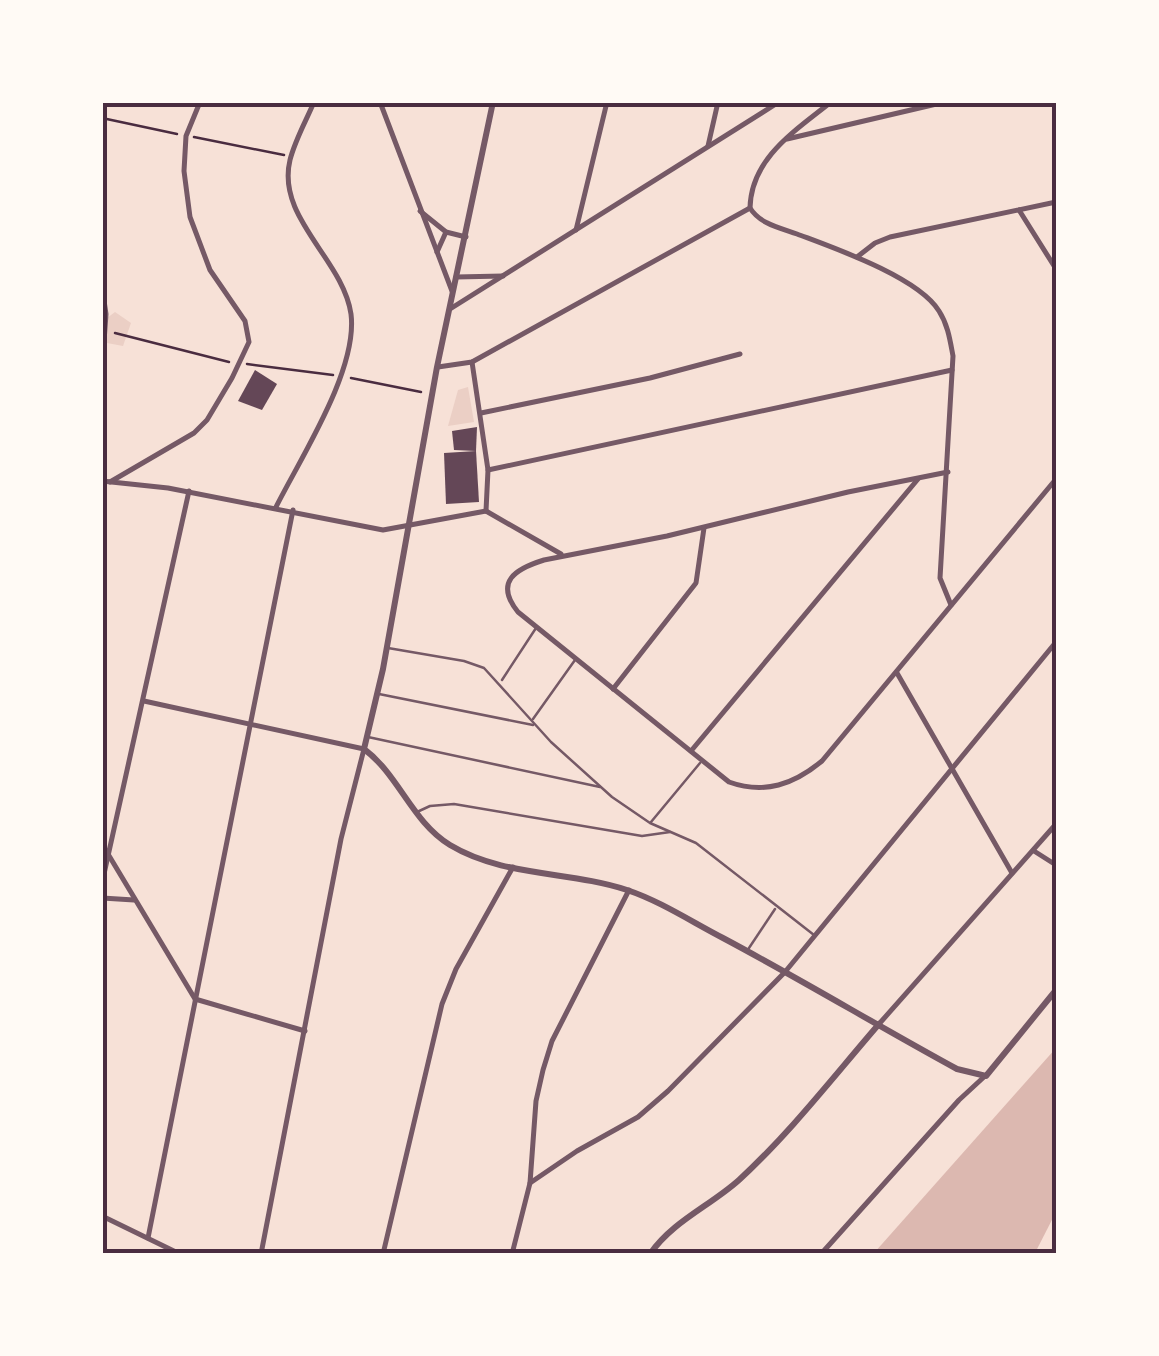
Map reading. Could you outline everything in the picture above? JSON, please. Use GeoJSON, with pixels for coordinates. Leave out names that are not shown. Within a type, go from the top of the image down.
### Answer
{"type":"FeatureCollection","features":[{"type":"Feature","properties":{"kind":"street"},"geometry":{"type":"LineString","coordinates":[[106,482],[194,433],[206,420],[249,342],[249,331],[210,270],[194,234],[184,172],[186,136],[200,102]]}},
{"type":"Feature","properties":{"kind":"street"},"geometry":{"type":"LineString","coordinates":[[276,506],[341,376],[351,317],[342,283],[295,206],[288,172],[314,102]]}},
{"type":"Feature","properties":{"kind":"street"},"geometry":{"type":"LineString","coordinates":[[380,102],[452,294]]}},
{"type":"Feature","properties":{"kind":"street"},"geometry":{"type":"LineString","coordinates":[[261,1254],[341,839],[378,694],[437,367],[494,102]]}},
{"type":"Feature","properties":{"kind":"street"},"geometry":{"type":"LineString","coordinates":[[575,233],[607,102]]}},
{"type":"Feature","properties":{"kind":"street"},"geometry":{"type":"LineString","coordinates":[[708,146],[718,102]]}},
{"type":"Feature","properties":{"kind":"street"},"geometry":{"type":"LineString","coordinates":[[450,309],[779,102]]}},
{"type":"Feature","properties":{"kind":"street"},"geometry":{"type":"LineString","coordinates":[[437,367],[472,362],[750,208],[757,173],[785,139],[830,102]]}},
{"type":"Feature","properties":{"kind":"street"},"geometry":{"type":"LineString","coordinates":[[785,139],[945,102]]}},
{"type":"Feature","properties":{"kind":"street"},"geometry":{"type":"LineString","coordinates":[[857,257],[876,242],[890,238],[1056,202]]}},
{"type":"Feature","properties":{"kind":"street"},"geometry":{"type":"LineString","coordinates":[[750,208],[765,222],[857,257],[922,292],[938,308],[953,356],[940,578],[950,605]]}},
{"type":"Feature","properties":{"kind":"street"},"geometry":{"type":"LineString","coordinates":[[418,209],[446,232],[466,237]]}},
{"type":"Feature","properties":{"kind":"street"},"geometry":{"type":"LineString","coordinates":[[1019,210],[1056,269]]}},
{"type":"Feature","properties":{"kind":"street"},"geometry":{"type":"LineString","coordinates":[[437,252],[446,232]]}},
{"type":"Feature","properties":{"kind":"street"},"geometry":{"type":"LineString","coordinates":[[456,276],[506,276]]}},
{"type":"Feature","properties":{"kind":"street"},"geometry":{"type":"LineString","coordinates":[[102,287],[102,369]]}},
{"type":"Feature","properties":{"kind":"street"},"geometry":{"type":"LineString","coordinates":[[481,414],[650,378],[740,354]]}},
{"type":"Feature","properties":{"kind":"street"},"geometry":{"type":"LineString","coordinates":[[472,362],[488,470],[486,511]]}},
{"type":"Feature","properties":{"kind":"street"},"geometry":{"type":"LineString","coordinates":[[488,470],[952,370]]}},
{"type":"Feature","properties":{"kind":"street"},"geometry":{"type":"LineString","coordinates":[[948,472],[526,566],[511,577],[506,588],[508,600],[701,762],[729,782],[762,789],[802,778],[822,761],[1056,479]]}},
{"type":"Feature","properties":{"kind":"street"},"geometry":{"type":"LineString","coordinates":[[690,752],[920,477]]}},
{"type":"Feature","properties":{"kind":"street"},"geometry":{"type":"LineString","coordinates":[[106,482],[276,506],[383,530],[486,511],[563,556]]}},
{"type":"Feature","properties":{"kind":"street"},"geometry":{"type":"LineString","coordinates":[[102,883],[189,491]]}},
{"type":"Feature","properties":{"kind":"street"},"geometry":{"type":"LineString","coordinates":[[148,1238],[293,510]]}},
{"type":"Feature","properties":{"kind":"street"},"geometry":{"type":"LineString","coordinates":[[612,688],[696,582],[704,528]]}},
{"type":"Feature","properties":{"kind":"street"},"geometry":{"type":"LineString","coordinates":[[530,1183],[576,1151],[638,1118],[785,972],[1056,642]]}},
{"type":"Feature","properties":{"kind":"street"},"geometry":{"type":"LineString","coordinates":[[897,673],[1012,873]]}},
{"type":"Feature","properties":{"kind":"street"},"geometry":{"type":"LineString","coordinates":[[144,701],[364,749],[387,771],[416,813],[449,844],[475,857],[513,867],[628,890],[746,950],[956,1068],[986,1076]]}},
{"type":"Feature","properties":{"kind":"street"},"geometry":{"type":"LineString","coordinates":[[650,1254],[672,1228],[736,1182],[765,1154],[1056,824]]}},
{"type":"Feature","properties":{"kind":"street"},"geometry":{"type":"LineString","coordinates":[[102,844],[195,999],[305,1031]]}},
{"type":"Feature","properties":{"kind":"street"},"geometry":{"type":"LineString","coordinates":[[1034,852],[1056,865]]}},
{"type":"Feature","properties":{"kind":"street"},"geometry":{"type":"LineString","coordinates":[[383,1254],[442,1004],[456,969],[513,867]]}},
{"type":"Feature","properties":{"kind":"street"},"geometry":{"type":"LineString","coordinates":[[512,1254],[530,1183],[536,1100],[548,1056],[628,890]]}},
{"type":"Feature","properties":{"kind":"street"},"geometry":{"type":"LineString","coordinates":[[102,898],[136,900]]}},
{"type":"Feature","properties":{"kind":"street"},"geometry":{"type":"LineString","coordinates":[[821,1254],[959,1100],[986,1076],[1056,990]]}},
{"type":"Feature","properties":{"kind":"street"},"geometry":{"type":"LineString","coordinates":[[102,1216],[180,1254]]}},
{"type":"Feature","properties":{"kind":"lane"},"geometry":{"type":"LineString","coordinates":[[500,683],[537,627]]}},
{"type":"Feature","properties":{"kind":"lane"},"geometry":{"type":"LineString","coordinates":[[386,648],[475,663],[500,683],[536,726],[602,788],[650,823],[696,843],[816,937]]}},
{"type":"Feature","properties":{"kind":"lane"},"geometry":{"type":"LineString","coordinates":[[532,720],[576,659]]}},
{"type":"Feature","properties":{"kind":"lane"},"geometry":{"type":"LineString","coordinates":[[378,694],[536,726]]}},
{"type":"Feature","properties":{"kind":"lane"},"geometry":{"type":"LineString","coordinates":[[367,737],[602,788]]}},
{"type":"Feature","properties":{"kind":"lane"},"geometry":{"type":"LineString","coordinates":[[650,823],[701,762]]}},
{"type":"Feature","properties":{"kind":"lane"},"geometry":{"type":"LineString","coordinates":[[416,813],[430,806],[454,804],[642,836],[674,832]]}},
{"type":"Feature","properties":{"kind":"lane"},"geometry":{"type":"LineString","coordinates":[[746,950],[776,907]]}},
{"type":"Feature","properties":{"kind":"path"},"geometry":{"type":"LineString","coordinates":[[102,118],[291,157]]}},
{"type":"Feature","properties":{"kind":"path"},"geometry":{"type":"LineString","coordinates":[[105,330],[240,363],[341,376],[432,395]]}},
{"type":"Feature","properties":{"kind":"shaded area"},"geometry":{"type":"Polygon","coordinates":[[[115,312],[131,323],[123,346],[107,343],[107,318],[115,312]]]}},
{"type":"Feature","properties":{"kind":"shaded area"},"geometry":{"type":"Polygon","coordinates":[[[468,387],[474,422],[448,426],[458,390],[468,387]]]}},
{"type":"Feature","properties":{"kind":"shaded area"},"geometry":{"type":"Polygon","coordinates":[[[1056,1048],[1056,1212],[1035,1253],[874,1253],[1056,1048]]]}},
{"type":"Feature","properties":{"kind":"building"},"geometry":{"type":"Polygon","coordinates":[[[255,370],[277,384],[262,410],[238,401],[255,370]]]}},
{"type":"Feature","properties":{"kind":"building"},"geometry":{"type":"Polygon","coordinates":[[[477,427],[476,451],[454,450],[452,431],[477,427]]]}},
{"type":"Feature","properties":{"kind":"building"},"geometry":{"type":"Polygon","coordinates":[[[476,451],[479,502],[446,504],[444,453],[476,451]]]}}]}
